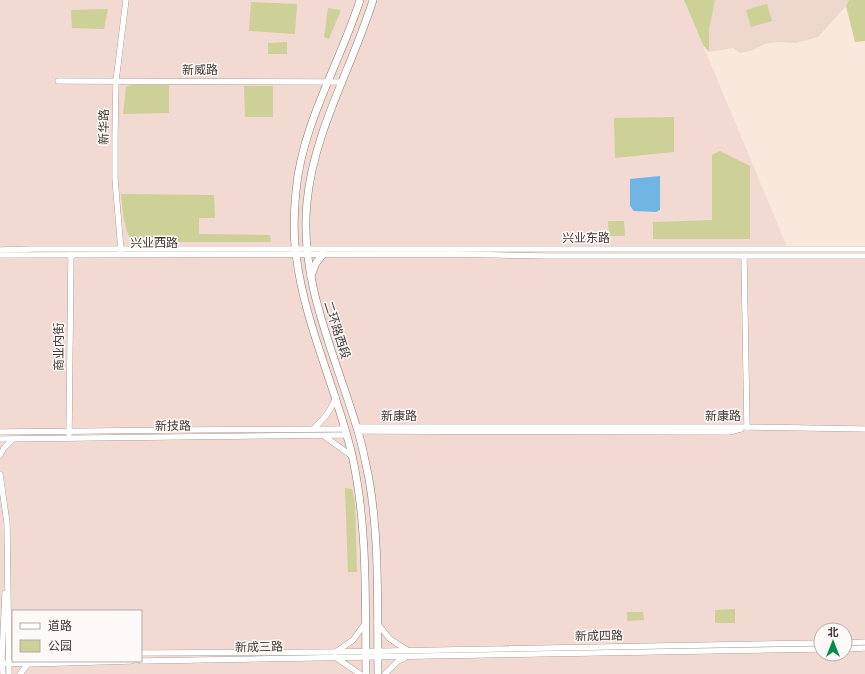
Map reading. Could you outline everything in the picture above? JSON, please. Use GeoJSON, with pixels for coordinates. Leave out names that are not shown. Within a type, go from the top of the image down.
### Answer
{"type":"FeatureCollection","features":[{"type":"Feature","properties":{"kind":"main road","name":"二环路西段"},"geometry":{"type":"LineString","coordinates":[[360,0],[342,50],[313,120],[304,148],[296,189],[295,251],[303,294],[336,397],[352,456],[362,531],[366,622],[366,674]]}},
{"type":"Feature","properties":{"kind":"main road","name":"二环路西段"},"geometry":{"type":"LineString","coordinates":[[373,0],[357,46],[330,110],[314,162],[307,202],[307,251],[319,311],[357,429],[369,479],[375,527],[378,586],[378,674]]}},
{"type":"Feature","properties":{"kind":"main road"},"geometry":{"type":"LineString","coordinates":[[311,276],[316,263],[323,254]]}},
{"type":"Feature","properties":{"kind":"street","name":"新华路"},"geometry":{"type":"LineString","coordinates":[[121,252],[115,179],[116,81],[126,0]]}},
{"type":"Feature","properties":{"kind":"street","name":"新威路"},"geometry":{"type":"LineString","coordinates":[[58,81],[341,82]]}},
{"type":"Feature","properties":{"kind":"street","name":"兴业西路"},"geometry":{"type":"LineString","coordinates":[[0,250],[121,252],[307,251]]}},
{"type":"Feature","properties":{"kind":"street","name":"兴业东路"},"geometry":{"type":"LineString","coordinates":[[307,251],[865,250]]}},
{"type":"Feature","properties":{"kind":"street","name":"兴业东路"},"geometry":{"type":"LineString","coordinates":[[307,251],[323,254],[865,256]]}},
{"type":"Feature","properties":{"kind":"street","name":"兴业西路"},"geometry":{"type":"LineString","coordinates":[[0,255],[71,255],[121,252]]}},
{"type":"Feature","properties":{"kind":"street","name":"商业内街"},"geometry":{"type":"LineString","coordinates":[[70,438],[71,255]]}},
{"type":"Feature","properties":{"kind":"street"},"geometry":{"type":"LineString","coordinates":[[744,256],[747,427]]}},
{"type":"Feature","properties":{"kind":"street"},"geometry":{"type":"LineString","coordinates":[[313,429],[325,418],[336,397]]}},
{"type":"Feature","properties":{"kind":"street"},"geometry":{"type":"LineString","coordinates":[[0,427],[12,432]]}},
{"type":"Feature","properties":{"kind":"street","name":"新康路"},"geometry":{"type":"LineString","coordinates":[[357,429],[729,432],[747,427],[865,428]]}},
{"type":"Feature","properties":{"kind":"street","name":"新技路"},"geometry":{"type":"LineString","coordinates":[[0,432],[313,429],[346,432]]}},
{"type":"Feature","properties":{"kind":"street","name":"新技路"},"geometry":{"type":"LineString","coordinates":[[0,439],[324,436],[346,432]]}},
{"type":"Feature","properties":{"kind":"street"},"geometry":{"type":"LineString","coordinates":[[324,436],[352,456]]}},
{"type":"Feature","properties":{"kind":"street"},"geometry":{"type":"LineString","coordinates":[[0,455],[4,448],[13,439]]}},
{"type":"Feature","properties":{"kind":"street"},"geometry":{"type":"LineString","coordinates":[[0,474],[7,523],[6,639],[3,674]]}},
{"type":"Feature","properties":{"kind":"street"},"geometry":{"type":"LineString","coordinates":[[0,500],[3,524],[6,639],[11,657],[3,661]]}},
{"type":"Feature","properties":{"kind":"street"},"geometry":{"type":"LineString","coordinates":[[360,674],[335,654],[354,640],[366,622]]}},
{"type":"Feature","properties":{"kind":"street"},"geometry":{"type":"LineString","coordinates":[[377,623],[390,639],[407,650]]}},
{"type":"Feature","properties":{"kind":"street"},"geometry":{"type":"LineString","coordinates":[[853,643],[865,642]]}},
{"type":"Feature","properties":{"kind":"street","name":"新成四路"},"geometry":{"type":"LineString","coordinates":[[378,654],[407,650],[813,643]]}},
{"type":"Feature","properties":{"kind":"street"},"geometry":{"type":"LineString","coordinates":[[853,649],[865,648]]}},
{"type":"Feature","properties":{"kind":"street","name":"新成四路"},"geometry":{"type":"LineString","coordinates":[[378,654],[408,657],[813,649]]}},
{"type":"Feature","properties":{"kind":"street","name":"新成三路"},"geometry":{"type":"LineString","coordinates":[[142,654],[378,654]]}},
{"type":"Feature","properties":{"kind":"street","name":"新成三路"},"geometry":{"type":"LineString","coordinates":[[142,661],[335,654]]}},
{"type":"Feature","properties":{"kind":"street"},"geometry":{"type":"LineString","coordinates":[[385,674],[398,661],[408,657]]}},
{"type":"Feature","properties":{"kind":"street"},"geometry":{"type":"LineString","coordinates":[[3,661],[28,664],[97,662]]}},
{"type":"Feature","properties":{"kind":"street"},"geometry":{"type":"LineString","coordinates":[[3,661],[9,674]]}},
{"type":"Feature","properties":{"kind":"street"},"geometry":{"type":"LineString","coordinates":[[20,674],[28,664]]}},
{"type":"Feature","properties":{"kind":"shaded area"},"geometry":{"type":"Polygon","coordinates":[[[0,0],[684,0],[788,249],[865,249],[865,674],[0,674],[0,0]]]}},
{"type":"Feature","properties":{"kind":"shaded area"},"geometry":{"type":"Polygon","coordinates":[[[715,0],[849,0],[846,6],[818,37],[796,43],[777,42],[765,44],[750,51],[740,53],[733,48],[709,52],[709,30],[715,0]]]}},
{"type":"Feature","properties":{"kind":"green space"},"geometry":{"type":"Polygon","coordinates":[[[684,0],[715,0],[709,30],[709,52],[703,45],[684,0]]]}},
{"type":"Feature","properties":{"kind":"green space"},"geometry":{"type":"Polygon","coordinates":[[[849,0],[865,0],[865,41],[855,42],[846,6],[849,0]]]}},
{"type":"Feature","properties":{"kind":"green space"},"geometry":{"type":"Polygon","coordinates":[[[251,2],[297,4],[295,34],[249,31],[251,2]]]}},
{"type":"Feature","properties":{"kind":"green space"},"geometry":{"type":"Polygon","coordinates":[[[767,4],[772,21],[751,27],[746,10],[767,4]]]}},
{"type":"Feature","properties":{"kind":"green space"},"geometry":{"type":"Polygon","coordinates":[[[328,8],[341,10],[329,39],[324,37],[328,8]]]}},
{"type":"Feature","properties":{"kind":"green space"},"geometry":{"type":"Polygon","coordinates":[[[108,9],[104,29],[72,28],[71,10],[108,9]]]}},
{"type":"Feature","properties":{"kind":"green space"},"geometry":{"type":"Polygon","coordinates":[[[287,42],[287,54],[268,54],[268,43],[287,42]]]}},
{"type":"Feature","properties":{"kind":"green space"},"geometry":{"type":"Polygon","coordinates":[[[131,85],[169,85],[169,113],[123,114],[126,87],[131,85]]]}},
{"type":"Feature","properties":{"kind":"green space"},"geometry":{"type":"Polygon","coordinates":[[[244,86],[273,86],[273,117],[245,117],[244,86]]]}},
{"type":"Feature","properties":{"kind":"green space"},"geometry":{"type":"Polygon","coordinates":[[[674,117],[674,152],[615,158],[614,118],[674,117]]]}},
{"type":"Feature","properties":{"kind":"green space"},"geometry":{"type":"Polygon","coordinates":[[[720,151],[750,166],[750,239],[653,239],[653,222],[712,220],[712,155],[720,151]]]}},
{"type":"Feature","properties":{"kind":"green space"},"geometry":{"type":"Polygon","coordinates":[[[121,194],[214,195],[215,218],[199,218],[199,234],[270,235],[271,242],[134,242],[128,234],[126,227],[121,194]]]}},
{"type":"Feature","properties":{"kind":"green space"},"geometry":{"type":"Polygon","coordinates":[[[608,221],[624,221],[625,236],[609,236],[608,221]]]}},
{"type":"Feature","properties":{"kind":"green space"},"geometry":{"type":"Polygon","coordinates":[[[345,488],[352,489],[355,503],[357,572],[348,572],[345,488]]]}},
{"type":"Feature","properties":{"kind":"green space"},"geometry":{"type":"Polygon","coordinates":[[[735,609],[735,623],[715,623],[715,610],[735,609]]]}},
{"type":"Feature","properties":{"kind":"green space"},"geometry":{"type":"Polygon","coordinates":[[[627,612],[643,612],[644,620],[627,621],[627,612]]]}},
{"type":"Feature","properties":{"kind":"water"},"geometry":{"type":"Polygon","coordinates":[[[660,176],[660,210],[656,212],[634,211],[630,206],[630,179],[660,176]]]}}]}
